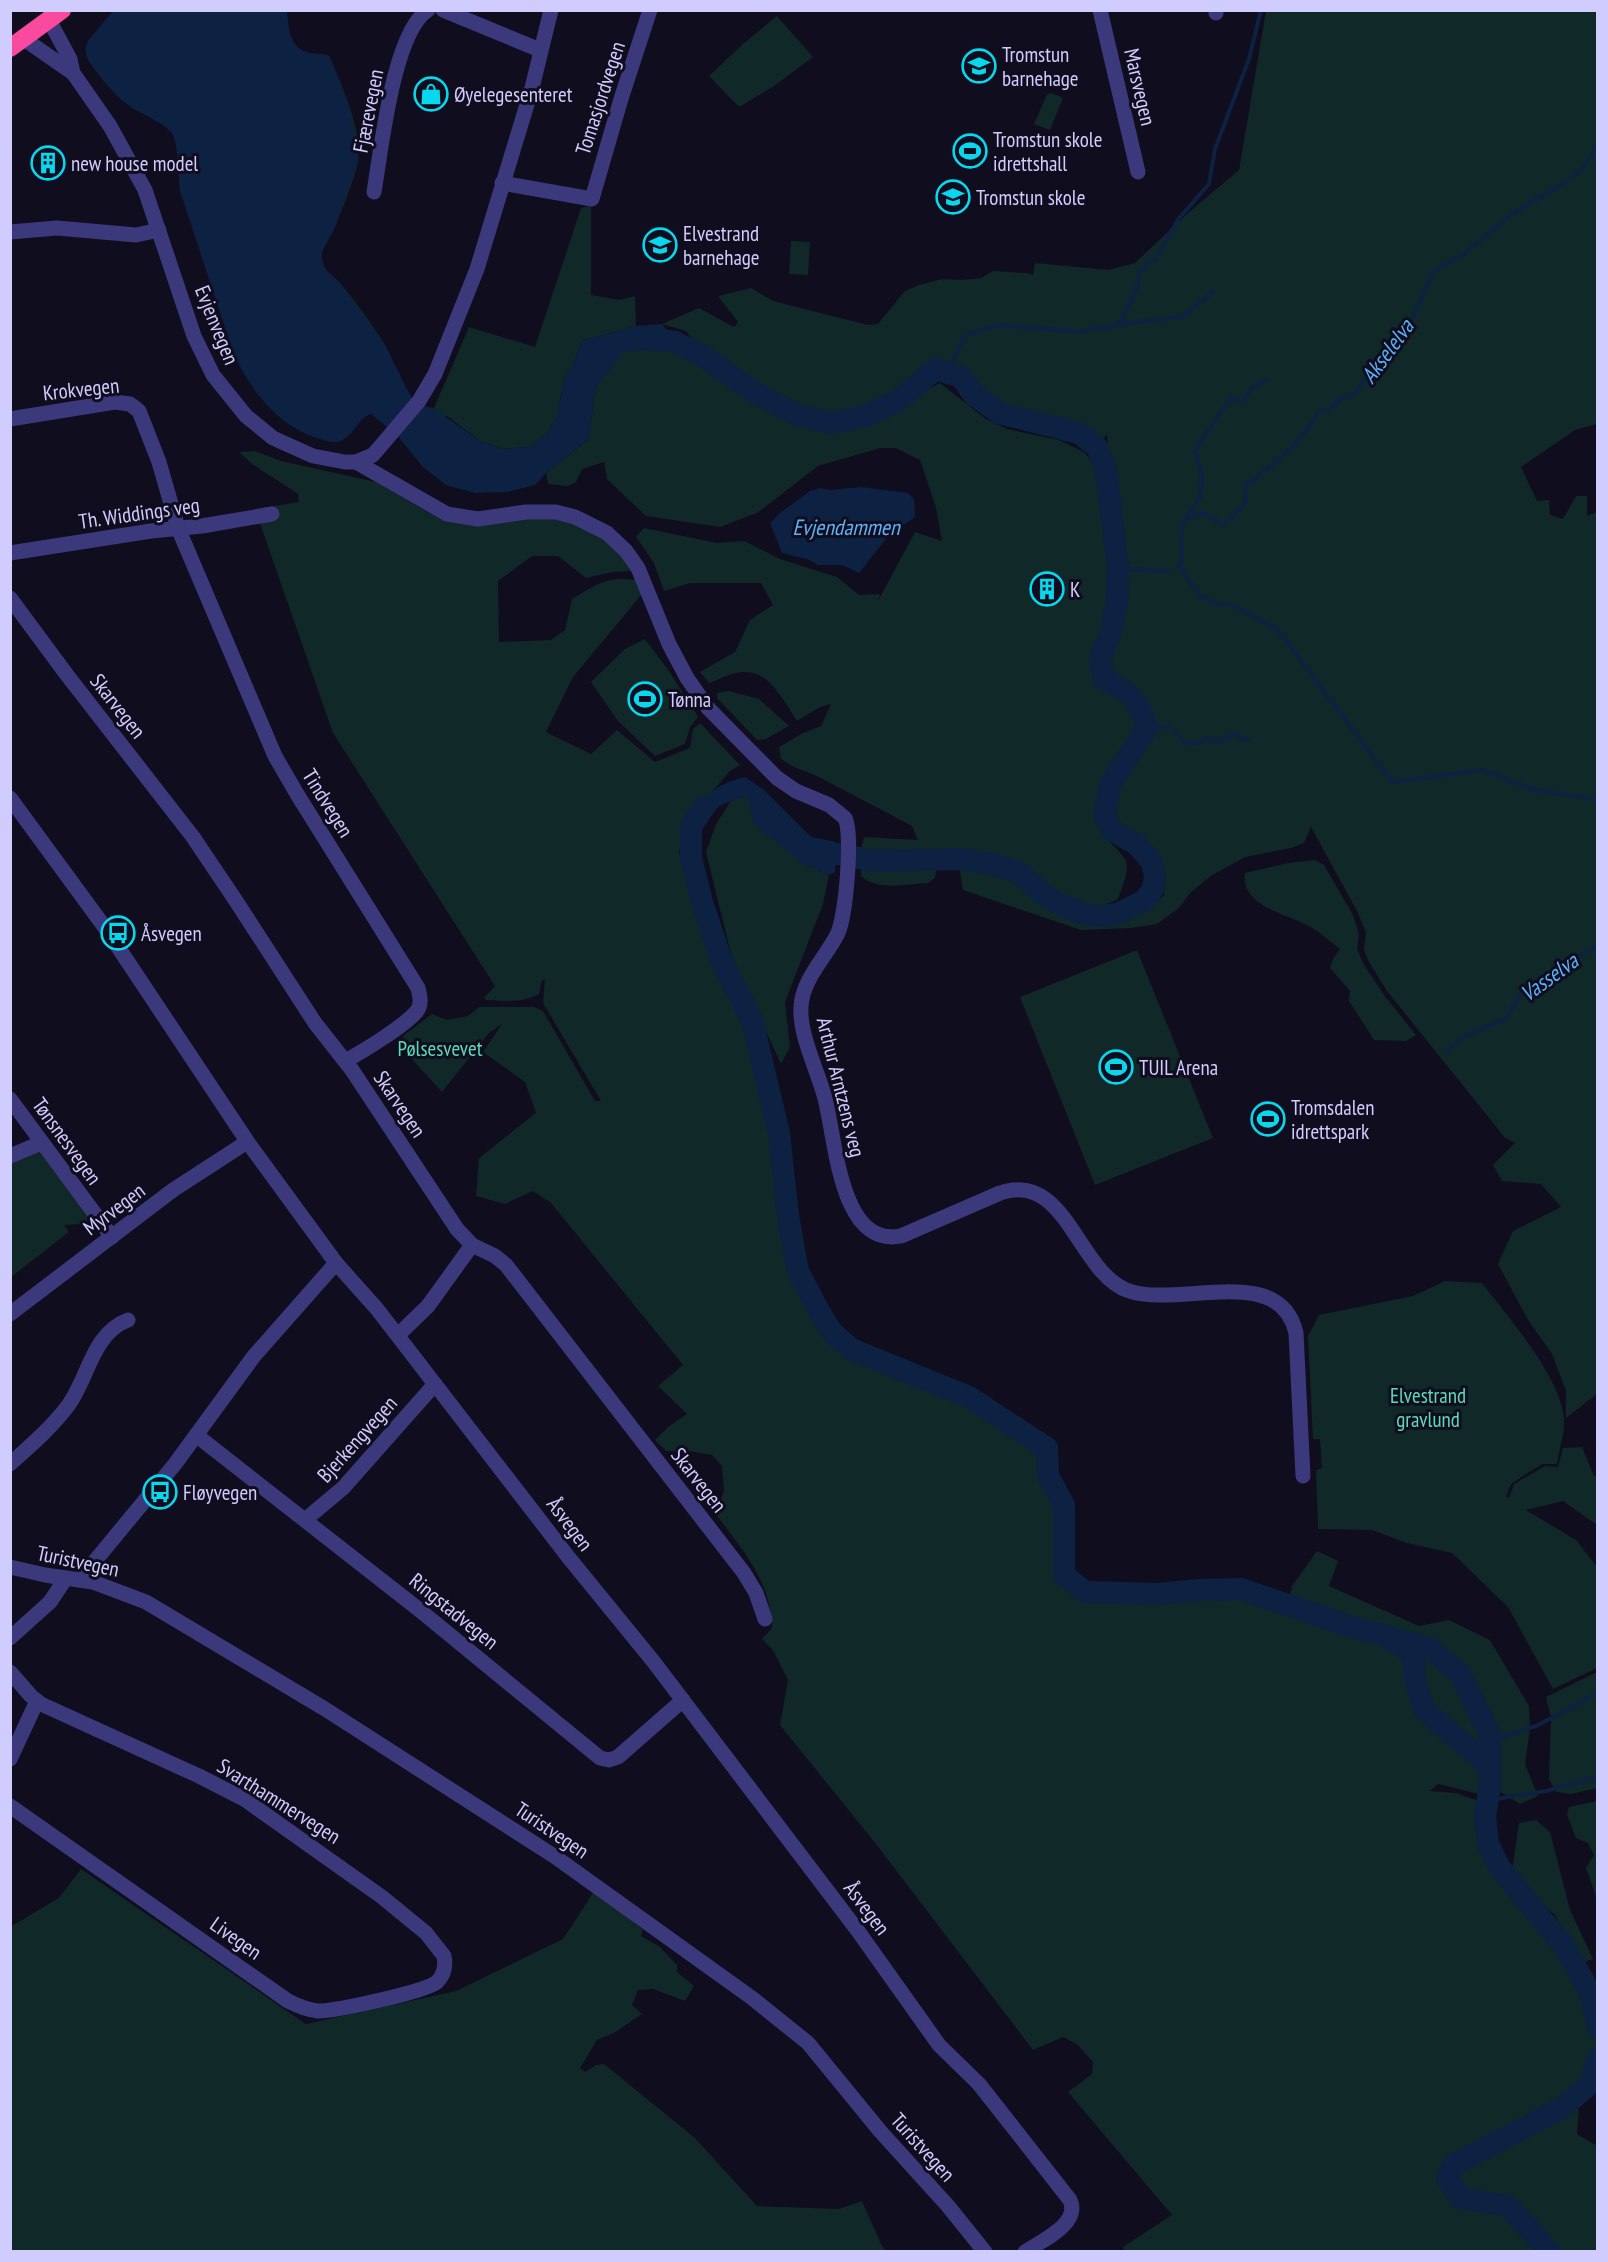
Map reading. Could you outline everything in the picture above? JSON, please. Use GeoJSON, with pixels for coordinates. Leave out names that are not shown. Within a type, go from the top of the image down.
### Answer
{"type":"FeatureCollection","features":[{"type":"Feature","properties":{"kind":"highway"},"geometry":{"type":"LineString","coordinates":[[17,43],[55,15]]}},
{"type":"Feature","properties":{"kind":"street","name":"Fjærevegen"},"geometry":{"type":"LineString","coordinates":[[374,192],[390,89],[410,36],[420,17],[428,10]]}},
{"type":"Feature","properties":{"kind":"street"},"geometry":{"type":"LineString","coordinates":[[442,10],[540,50]]}},
{"type":"Feature","properties":{"kind":"street"},"geometry":{"type":"LineString","coordinates":[[356,462],[373,455],[394,433],[432,380],[477,269],[532,88],[551,10]]}},
{"type":"Feature","properties":{"kind":"street","name":"Tomasjordvegen"},"geometry":{"type":"LineString","coordinates":[[502,183],[591,199],[650,10]]}},
{"type":"Feature","properties":{"kind":"street","name":"Marsvegen"},"geometry":{"type":"LineString","coordinates":[[1100,10],[1138,172]]}},
{"type":"Feature","properties":{"kind":"street","name":"Evjenvegen"},"geometry":{"type":"LineString","coordinates":[[55,15],[73,73],[107,121],[145,190],[201,353],[213,375],[254,423],[282,443],[314,456],[356,462]]}},
{"type":"Feature","properties":{"kind":"street","name":"Evjenvegen"},"geometry":{"type":"LineString","coordinates":[[17,43],[73,73]]}},
{"type":"Feature","properties":{"kind":"street"},"geometry":{"type":"LineString","coordinates":[[10,232],[57,228],[136,235],[159,230]]}},
{"type":"Feature","properties":{"kind":"street","name":"Krokvegen"},"geometry":{"type":"LineString","coordinates":[[10,419],[114,402],[124,402],[135,407],[143,420],[159,462],[178,528]]}},
{"type":"Feature","properties":{"kind":"street","name":"Arthur Arntzens veg"},"geometry":{"type":"LineString","coordinates":[[356,462],[447,514],[478,519],[526,512],[556,512],[575,517],[607,533],[626,551],[638,568],[669,644],[687,678],[708,708],[777,778],[796,791],[842,813],[847,821],[849,836],[842,924],[807,983],[801,1006],[801,1023],[825,1097],[836,1159],[853,1206],[861,1221],[877,1235],[892,1238],[902,1236],[1007,1190],[1031,1191],[1043,1196],[1060,1214],[1098,1269],[1110,1281],[1126,1290],[1160,1296],[1228,1292],[1253,1293],[1275,1300],[1285,1307],[1293,1320],[1296,1333],[1303,1476]]}},
{"type":"Feature","properties":{"kind":"street","name":"Th. Widdings veg"},"geometry":{"type":"LineString","coordinates":[[10,553],[272,514]]}},
{"type":"Feature","properties":{"kind":"street","name":"Tindvegen"},"geometry":{"type":"LineString","coordinates":[[178,528],[283,770],[418,988],[421,999],[417,1012],[390,1033],[345,1061]]}},
{"type":"Feature","properties":{"kind":"street","name":"Skarvegen"},"geometry":{"type":"LineString","coordinates":[[10,598],[193,837],[315,1023],[345,1061],[457,1229],[472,1245],[495,1256],[506,1265],[744,1573],[756,1593],[765,1619]]}},
{"type":"Feature","properties":{"kind":"street","name":"Åsvegen"},"geometry":{"type":"LineString","coordinates":[[10,798],[106,928],[247,1142],[336,1263],[398,1335],[569,1558],[684,1701],[858,1931],[939,2045],[979,2084],[1070,2200],[1073,2209],[1069,2219],[1025,2252]]}},
{"type":"Feature","properties":{"kind":"street","name":"Tønsnesvegen"},"geometry":{"type":"LineString","coordinates":[[10,1099],[112,1238]]}},
{"type":"Feature","properties":{"kind":"street","name":"Myrvegen"},"geometry":{"type":"LineString","coordinates":[[10,1314],[173,1190],[247,1142]]}},
{"type":"Feature","properties":{"kind":"street"},"geometry":{"type":"LineString","coordinates":[[10,1156],[41,1143]]}},
{"type":"Feature","properties":{"kind":"street"},"geometry":{"type":"LineString","coordinates":[[398,1335],[428,1306],[472,1245]]}},
{"type":"Feature","properties":{"kind":"street"},"geometry":{"type":"LineString","coordinates":[[10,1638],[73,1579],[155,1488],[254,1356],[336,1263]]}},
{"type":"Feature","properties":{"kind":"street"},"geometry":{"type":"LineString","coordinates":[[10,1464],[64,1411],[78,1390],[102,1342],[116,1326],[128,1320]]}},
{"type":"Feature","properties":{"kind":"street","name":"Bjerkengvegen"},"geometry":{"type":"LineString","coordinates":[[306,1519],[343,1488],[435,1384]]}},
{"type":"Feature","properties":{"kind":"street","name":"Ringstadvegen"},"geometry":{"type":"LineString","coordinates":[[196,1435],[306,1519],[600,1758],[609,1760],[618,1757],[684,1701]]}},
{"type":"Feature","properties":{"kind":"street","name":"Turistvegen"},"geometry":{"type":"LineString","coordinates":[[10,1568],[107,1586],[146,1602],[325,1709],[554,1856],[752,1998],[808,2043],[880,2131],[948,2206],[985,2252]]}},
{"type":"Feature","properties":{"kind":"street","name":"Svarthammervegen"},"geometry":{"type":"LineString","coordinates":[[10,1672],[37,1701],[244,1799],[382,1897],[423,1930],[445,1959]]}},
{"type":"Feature","properties":{"kind":"street"},"geometry":{"type":"LineString","coordinates":[[10,1759],[37,1701]]}},
{"type":"Feature","properties":{"kind":"street","name":"Livegen"},"geometry":{"type":"LineString","coordinates":[[10,1806],[288,2001],[308,2010],[335,2009],[429,1986],[441,1977],[445,1969],[445,1959]]}},
{"type":"Feature","properties":{"kind":"green space"},"geometry":{"type":"Polygon","coordinates":[[[202,11],[287,11],[290,35],[296,45],[306,52],[329,56],[354,122],[358,161],[338,220],[322,251],[323,264],[379,335],[408,393],[424,406],[434,408],[469,327],[535,347],[581,208],[591,206],[591,295],[620,300],[635,296],[636,326],[582,341],[573,364],[565,376],[557,416],[548,433],[529,447],[501,449],[479,440],[447,416],[418,426],[365,386],[202,11]]]}},
{"type":"Feature","properties":{"kind":"green space"},"geometry":{"type":"Polygon","coordinates":[[[1266,11],[1597,11],[1597,424],[1575,430],[1521,467],[1537,501],[1549,500],[1550,515],[1563,519],[1576,496],[1587,496],[1587,516],[1597,512],[1597,1394],[1566,1418],[1566,1391],[1552,1354],[1528,1320],[1498,1264],[1513,1231],[1561,1207],[1541,1184],[1502,1181],[1493,1165],[1515,1143],[1504,1137],[1387,991],[1364,950],[1366,932],[1357,911],[1311,827],[1304,843],[1291,848],[1245,857],[1211,876],[1190,893],[1179,908],[1157,924],[1131,928],[1081,930],[963,890],[959,866],[993,872],[1012,881],[1047,908],[1079,923],[1117,921],[1149,909],[1164,895],[1161,861],[1144,840],[1124,825],[1100,830],[1126,860],[1127,866],[1118,899],[1102,905],[1088,906],[1075,903],[1017,862],[999,855],[979,852],[939,853],[935,878],[928,883],[875,884],[861,876],[861,849],[864,837],[918,840],[912,826],[781,759],[779,747],[821,726],[831,704],[820,707],[797,721],[782,697],[761,676],[740,672],[709,683],[700,672],[735,652],[750,620],[773,605],[761,583],[690,583],[664,591],[654,563],[636,537],[644,528],[717,543],[744,541],[780,559],[837,577],[859,595],[880,594],[878,601],[915,532],[942,541],[936,508],[920,460],[896,448],[880,448],[818,466],[757,513],[720,527],[646,516],[607,479],[604,462],[582,469],[576,482],[567,486],[548,484],[546,473],[589,439],[595,389],[623,351],[676,347],[780,410],[831,425],[885,411],[940,383],[986,419],[1007,429],[1059,440],[1084,452],[1093,463],[1101,478],[1112,572],[1101,636],[1118,637],[1126,578],[1118,522],[1114,465],[1108,449],[1107,434],[1098,447],[1080,432],[1000,412],[974,394],[961,376],[935,367],[897,399],[865,413],[833,421],[797,412],[756,391],[704,355],[686,331],[662,324],[699,308],[734,327],[738,322],[718,296],[751,288],[773,301],[868,325],[878,324],[905,291],[942,279],[981,278],[993,271],[1033,275],[1035,263],[1108,270],[1135,263],[1188,213],[1239,170],[1266,11]]]}},
{"type":"Feature","properties":{"kind":"green space"},"geometry":{"type":"Polygon","coordinates":[[[777,16],[813,57],[774,86],[739,107],[709,76],[777,16]]]}},
{"type":"Feature","properties":{"kind":"green space"},"geometry":{"type":"Polygon","coordinates":[[[1052,93],[1063,98],[1050,130],[1034,124],[1047,94],[1052,93]]]}},
{"type":"Feature","properties":{"kind":"green space"},"geometry":{"type":"Polygon","coordinates":[[[791,241],[810,242],[808,275],[789,274],[791,241]]]}},
{"type":"Feature","properties":{"kind":"green space","name":"Pølsesvevet"},"geometry":{"type":"Polygon","coordinates":[[[255,451],[281,461],[376,482],[429,513],[452,522],[480,524],[539,516],[572,522],[600,536],[617,551],[631,571],[612,572],[586,578],[558,556],[532,556],[498,581],[499,642],[551,640],[565,630],[572,599],[605,581],[631,579],[643,581],[648,587],[573,677],[546,732],[591,754],[617,730],[655,762],[690,748],[693,729],[700,723],[740,765],[729,772],[685,824],[679,853],[713,964],[742,1020],[761,1082],[799,1272],[833,1333],[851,1350],[970,1398],[1048,1449],[1049,1477],[1065,1506],[1065,1576],[1086,1593],[1158,1595],[1241,1590],[1288,1605],[1292,1586],[1317,1551],[1338,1561],[1329,1586],[1419,1626],[1449,1620],[1490,1640],[1529,1706],[1530,1729],[1525,1764],[1538,1796],[1520,1804],[1491,1786],[1479,1794],[1438,1784],[1430,1791],[1456,1793],[1484,1803],[1489,1845],[1501,1869],[1565,1947],[1591,1993],[1597,2026],[1597,2063],[1590,2085],[1563,2109],[1579,2109],[1577,2134],[1595,2145],[1597,2143],[1597,2251],[1124,2251],[1123,2247],[1172,2215],[1068,2092],[1092,2074],[1093,2062],[1078,2045],[1063,2037],[1033,2050],[876,1844],[780,1725],[788,1680],[773,1650],[762,1639],[772,1628],[770,1611],[761,1580],[745,1553],[715,1513],[724,1491],[722,1466],[712,1455],[689,1451],[666,1451],[655,1440],[668,1427],[687,1414],[658,1386],[683,1365],[551,1203],[533,1191],[505,1204],[476,1196],[479,1158],[536,1113],[525,1082],[483,1052],[502,1024],[489,1033],[442,1092],[401,1047],[403,1036],[432,1014],[447,1020],[468,1016],[479,1007],[534,1007],[543,1011],[595,1101],[601,1101],[543,1003],[545,979],[542,981],[539,994],[527,999],[507,1001],[484,998],[495,986],[333,733],[255,509],[299,502],[298,494],[252,464],[239,452],[255,451]]]}},
{"type":"Feature","properties":{"kind":"green space","name":"Tønna"},"geometry":{"type":"Polygon","coordinates":[[[645,639],[669,671],[698,717],[690,727],[685,744],[655,756],[618,721],[591,682],[625,649],[645,639]]]}},
{"type":"Feature","properties":{"kind":"green space"},"geometry":{"type":"Polygon","coordinates":[[[729,691],[759,699],[789,726],[766,739],[757,740],[717,698],[717,693],[729,691]]]}},
{"type":"Feature","properties":{"kind":"green space"},"geometry":{"type":"Polygon","coordinates":[[[748,795],[803,863],[829,875],[823,904],[785,1002],[790,1047],[781,1064],[732,958],[706,852],[716,824],[731,801],[748,795]]]}},
{"type":"Feature","properties":{"kind":"green space"},"geometry":{"type":"Polygon","coordinates":[[[1315,860],[1324,865],[1353,915],[1359,934],[1357,949],[1364,965],[1384,995],[1416,1035],[1406,1041],[1374,1040],[1349,1001],[1350,991],[1330,968],[1340,949],[1309,926],[1275,912],[1256,901],[1246,884],[1245,873],[1288,863],[1315,860]]]}},
{"type":"Feature","properties":{"kind":"green space","name":"TUIL Arena"},"geometry":{"type":"Polygon","coordinates":[[[1137,950],[1213,1138],[1095,1185],[1020,997],[1137,950]]]}},
{"type":"Feature","properties":{"kind":"green space"},"geometry":{"type":"Polygon","coordinates":[[[41,1149],[97,1223],[64,1225],[69,1232],[11,1277],[11,1157],[41,1149]]]}},
{"type":"Feature","properties":{"kind":"green space","name":"Elvestrand gravlund"},"geometry":{"type":"Polygon","coordinates":[[[1445,1281],[1482,1283],[1543,1366],[1560,1402],[1564,1423],[1557,1464],[1542,1464],[1511,1484],[1506,1496],[1509,1498],[1514,1484],[1545,1466],[1558,1467],[1563,1448],[1582,1447],[1594,1476],[1597,1475],[1597,1525],[1563,1501],[1526,1510],[1576,1540],[1597,1567],[1597,1668],[1553,1689],[1508,1607],[1452,1553],[1407,1543],[1372,1530],[1318,1529],[1316,1470],[1322,1468],[1320,1439],[1313,1439],[1308,1336],[1319,1315],[1413,1296],[1445,1281]]]}},
{"type":"Feature","properties":{"kind":"green space"},"geometry":{"type":"Polygon","coordinates":[[[1597,1672],[1597,1788],[1571,1794],[1556,1792],[1549,1779],[1551,1717],[1546,1697],[1597,1672]]]}},
{"type":"Feature","properties":{"kind":"green space"},"geometry":{"type":"Polygon","coordinates":[[[1598,1801],[1597,1899],[1586,1868],[1594,1855],[1588,1843],[1576,1838],[1567,1815],[1569,1807],[1598,1801]]]}},
{"type":"Feature","properties":{"kind":"green space"},"geometry":{"type":"Polygon","coordinates":[[[1536,1820],[1550,1832],[1570,1910],[1593,1959],[1582,1963],[1554,1914],[1529,1894],[1512,1870],[1519,1823],[1536,1820]]]}},
{"type":"Feature","properties":{"kind":"green space"},"geometry":{"type":"Polygon","coordinates":[[[81,1869],[306,2024],[456,1991],[563,1939],[595,1890],[643,1930],[641,1936],[660,1947],[677,1965],[677,1972],[694,1986],[685,2001],[653,1989],[638,1990],[632,2005],[642,2014],[614,2033],[597,2040],[580,2068],[585,2072],[596,2065],[604,2064],[695,2138],[757,2206],[839,2209],[862,2201],[882,2246],[887,2251],[11,2251],[10,1927],[59,1898],[81,1869]]]}},
{"type":"Feature","properties":{"kind":"water"},"geometry":{"type":"Polygon","coordinates":[[[113,11],[287,11],[290,35],[296,45],[306,52],[329,56],[348,102],[357,144],[358,161],[335,227],[322,252],[322,259],[325,270],[340,283],[385,345],[412,399],[421,406],[434,409],[479,440],[501,449],[529,447],[548,433],[557,416],[565,376],[573,364],[582,341],[636,326],[662,324],[676,347],[623,352],[595,389],[589,439],[546,473],[535,485],[507,492],[475,493],[446,485],[423,467],[397,435],[371,414],[363,419],[345,439],[337,442],[302,432],[276,414],[265,403],[238,363],[180,191],[174,137],[163,126],[121,99],[103,80],[87,57],[88,41],[113,11]]]}},
{"type":"Feature","properties":{"kind":"water","name":"Evjendammen"},"geometry":{"type":"Polygon","coordinates":[[[861,487],[908,493],[914,499],[915,517],[889,535],[859,573],[842,565],[818,565],[807,559],[782,553],[770,523],[780,513],[810,491],[820,488],[830,490],[861,487]]]}},
{"type":"Feature","properties":{"kind":"water"},"geometry":{"type":"Polygon","coordinates":[[[745,777],[763,789],[811,837],[836,842],[835,872],[829,875],[803,863],[753,823],[748,795],[719,806],[700,830],[691,858],[695,815],[700,805],[716,788],[745,777]]]}},
{"type":"Feature","properties":{"kind":"waterway"},"geometry":{"type":"LineString","coordinates":[[1181,216],[1209,184],[1215,149],[1249,59],[1261,10]]}},
{"type":"Feature","properties":{"kind":"waterway","name":"Akselelva"},"geometry":{"type":"LineString","coordinates":[[1177,567],[1182,561],[1181,527],[1185,520],[1203,513],[1224,525],[1246,502],[1244,487],[1276,462],[1295,443],[1319,411],[1330,409],[1342,398],[1356,393],[1373,367],[1386,356],[1408,328],[1433,272],[1465,253],[1516,211],[1564,184],[1583,168],[1598,144]]}},
{"type":"Feature","properties":{"kind":"waterway"},"geometry":{"type":"LineString","coordinates":[[1119,324],[1135,291],[1140,270],[1146,268],[1146,264],[1156,258],[1179,218]]}},
{"type":"Feature","properties":{"kind":"waterway"},"geometry":{"type":"LineString","coordinates":[[948,373],[964,337],[971,333],[999,325],[1082,332],[1098,327],[1107,329],[1119,324],[1182,317],[1213,292]]}},
{"type":"Feature","properties":{"kind":"waterway"},"geometry":{"type":"LineString","coordinates":[[646,338],[675,342],[703,356],[754,392],[795,414],[831,423],[866,416],[897,401],[936,369],[961,377],[974,395],[999,413],[1079,433],[1097,447],[1106,469],[1118,568],[1117,601],[1111,631],[1100,660],[1104,679],[1132,697],[1147,727],[1110,785],[1105,815],[1113,831],[1136,844],[1152,862],[1155,876],[1153,889],[1145,900],[1117,914],[1099,916],[1080,913],[1050,899],[1018,872],[993,864],[959,859],[874,861],[839,854],[807,854]]}},
{"type":"Feature","properties":{"kind":"waterway"},"geometry":{"type":"LineString","coordinates":[[1185,520],[1200,497],[1202,475],[1195,450],[1230,399],[1242,401],[1252,388],[1267,380]]}},
{"type":"Feature","properties":{"kind":"waterway","name":"Akselelva"},"geometry":{"type":"LineString","coordinates":[[1117,564],[1124,569],[1169,571]]}},
{"type":"Feature","properties":{"kind":"waterway"},"geometry":{"type":"LineString","coordinates":[[1178,566],[1200,595],[1218,605],[1230,604],[1277,629],[1392,782],[1483,770],[1535,790],[1594,799]]}},
{"type":"Feature","properties":{"kind":"waterway"},"geometry":{"type":"LineString","coordinates":[[1147,727],[1170,727],[1185,743],[1197,743],[1207,738],[1220,742],[1233,734],[1249,741]]}},
{"type":"Feature","properties":{"kind":"waterway"},"geometry":{"type":"LineString","coordinates":[[704,807],[691,827],[691,858],[702,902],[721,959],[752,1020],[779,1133],[788,1216],[798,1271],[832,1332],[851,1349],[969,1397],[1047,1448],[1048,1476],[1064,1505],[1064,1575],[1085,1592],[1157,1594],[1241,1589],[1349,1626],[1430,1648],[1460,1674],[1490,1736],[1490,1785],[1485,1816],[1488,1844],[1500,1868],[1564,1946],[1590,1992],[1598,2028]]}},
{"type":"Feature","properties":{"kind":"waterway","name":"Vasselva"},"geometry":{"type":"LineString","coordinates":[[1447,1051],[1463,1037],[1507,1018],[1518,997],[1535,982],[1563,973],[1583,953],[1598,946]]}},
{"type":"Feature","properties":{"kind":"waterway"},"geometry":{"type":"LineString","coordinates":[[1393,1641],[1403,1646],[1414,1658],[1415,1678],[1424,1710],[1481,1759],[1490,1773]]}},
{"type":"Feature","properties":{"kind":"waterway"},"geometry":{"type":"LineString","coordinates":[[1490,1741],[1536,1726],[1598,1693]]}},
{"type":"Feature","properties":{"kind":"waterway"},"geometry":{"type":"LineString","coordinates":[[1488,1798],[1496,1799],[1546,1791],[1598,1777]]}},
{"type":"Feature","properties":{"kind":"waterway"},"geometry":{"type":"LineString","coordinates":[[1550,2252],[1508,2206],[1460,2198],[1447,2178],[1453,2165],[1562,2108],[1590,2084],[1598,2059]]}},
{"type":"Feature","properties":{"kind":"place","name":"Tromstun barnehage"},"geometry":{"type":"Point","coordinates":[979,66]}},
{"type":"Feature","properties":{"kind":"place","name":"Øyelegesenteret"},"geometry":{"type":"Point","coordinates":[431,94]}},
{"type":"Feature","properties":{"kind":"place","name":"Tromstun skole idrettshall"},"geometry":{"type":"Point","coordinates":[970,151]}},
{"type":"Feature","properties":{"kind":"place","name":"new house model"},"geometry":{"type":"Point","coordinates":[48,163]}},
{"type":"Feature","properties":{"kind":"place","name":"Tromstun skole"},"geometry":{"type":"Point","coordinates":[953,197]}},
{"type":"Feature","properties":{"kind":"place","name":"Elvestrand barnehage"},"geometry":{"type":"Point","coordinates":[660,245]}},
{"type":"Feature","properties":{"kind":"place","name":"K"},"geometry":{"type":"Point","coordinates":[1047,589]}},
{"type":"Feature","properties":{"kind":"place","name":"Tønna"},"geometry":{"type":"Point","coordinates":[645,699]}},
{"type":"Feature","properties":{"kind":"place","name":"Åsvegen"},"geometry":{"type":"Point","coordinates":[118,933]}},
{"type":"Feature","properties":{"kind":"place","name":"TUIL Arena"},"geometry":{"type":"Point","coordinates":[1116,1067]}},
{"type":"Feature","properties":{"kind":"place","name":"Tromsdalen idrettspark"},"geometry":{"type":"Point","coordinates":[1268,1119]}},
{"type":"Feature","properties":{"kind":"place","name":"Fløyvegen"},"geometry":{"type":"Point","coordinates":[160,1492]}}]}
